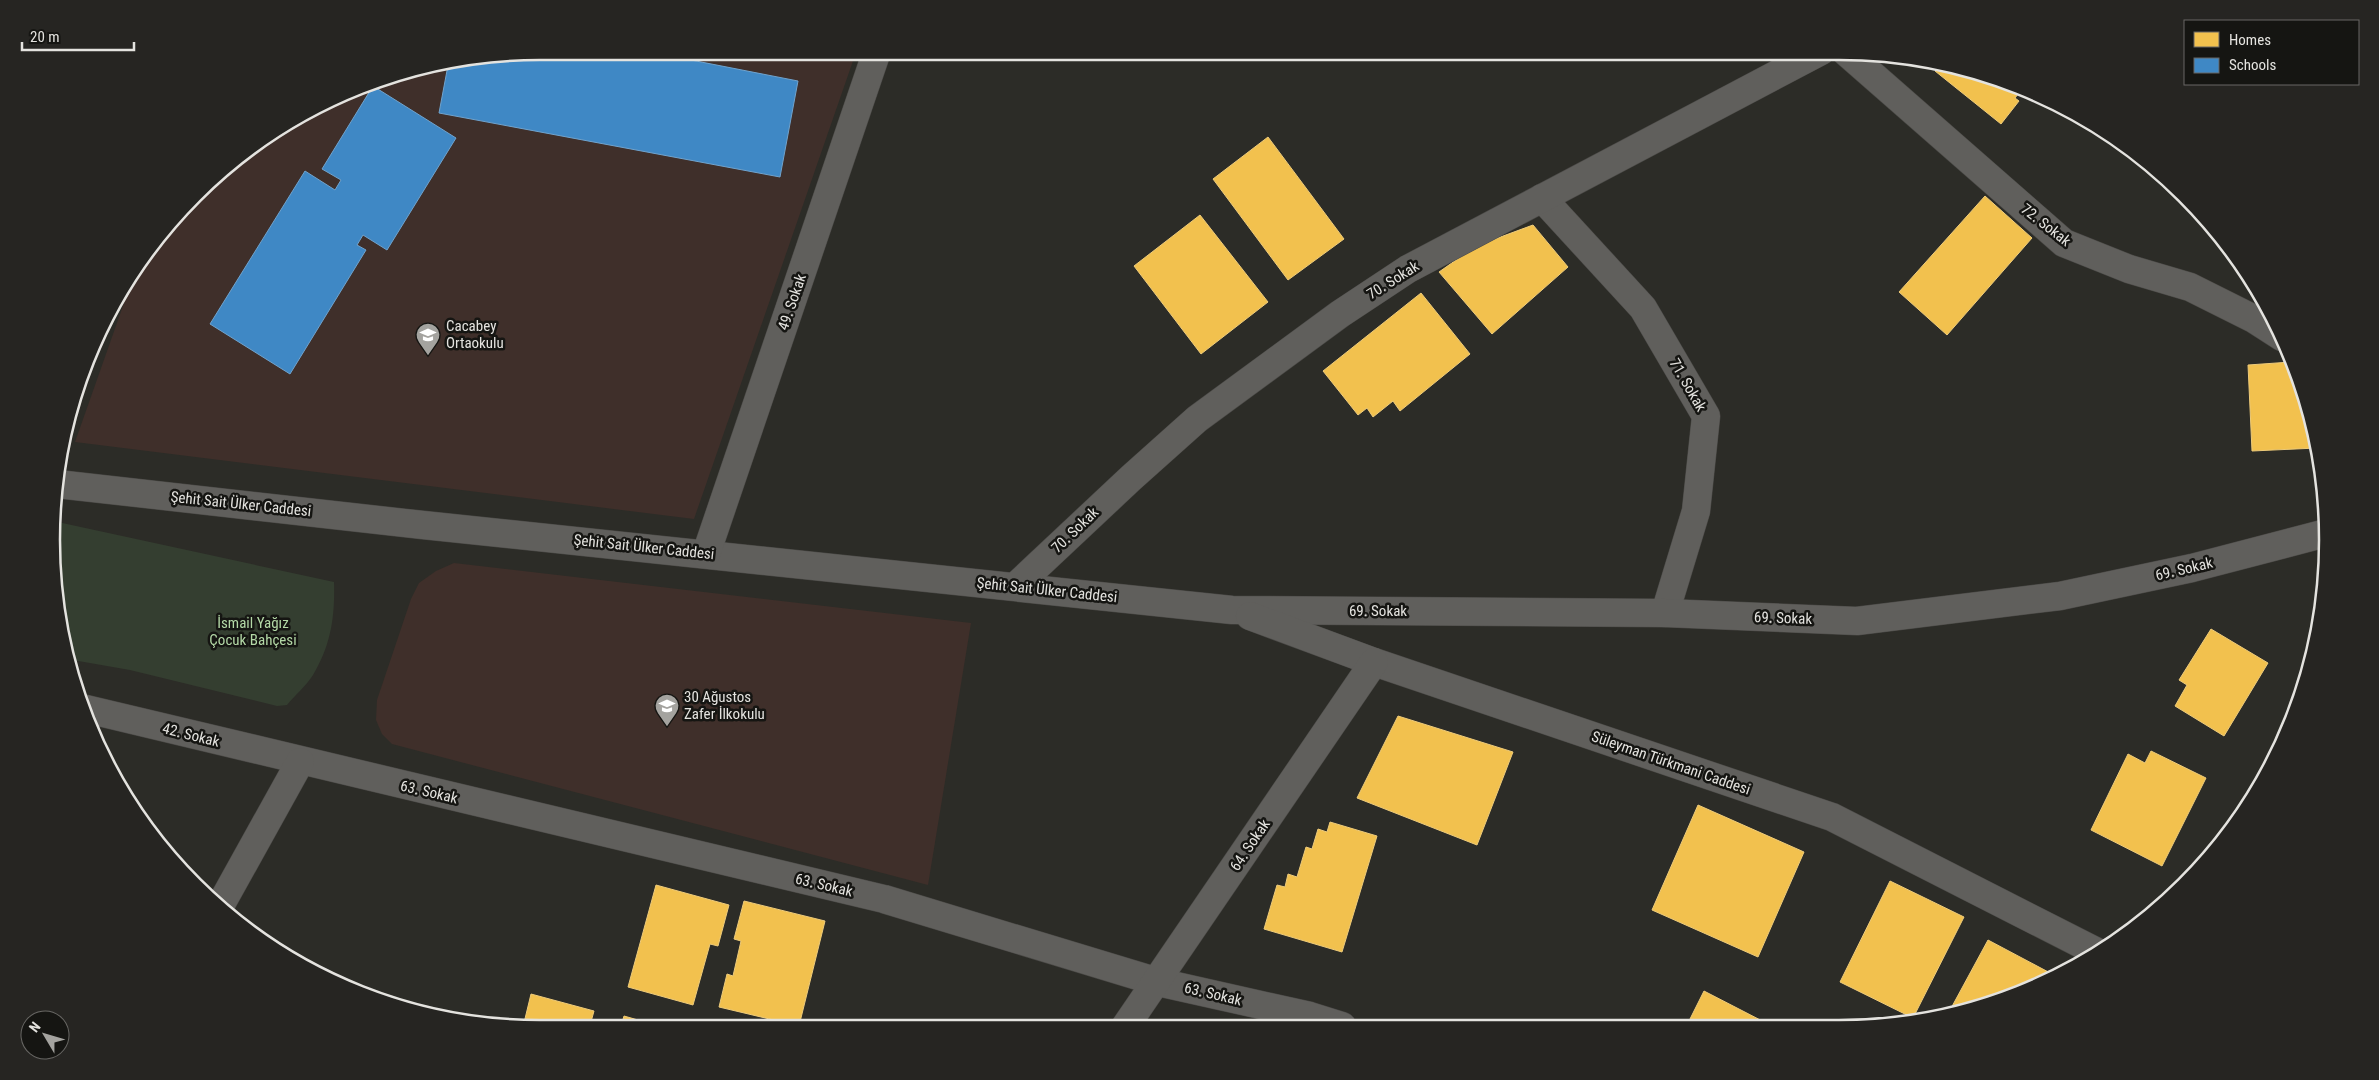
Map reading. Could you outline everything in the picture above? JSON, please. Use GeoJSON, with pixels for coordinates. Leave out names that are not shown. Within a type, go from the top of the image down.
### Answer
{"type":"FeatureCollection","features":[{"type":"Feature","properties":{"kind":"street","name":"49. Sokak"},"geometry":{"type":"LineString","coordinates":[[706,554],[874,60]]}},
{"type":"Feature","properties":{"kind":"street","name":"70. Sokak"},"geometry":{"type":"LineString","coordinates":[[1016,586],[1190,425],[1340,314],[1408,269],[1804,60]]}},
{"type":"Feature","properties":{"kind":"street","name":"72. Sokak"},"geometry":{"type":"LineString","coordinates":[[1856,61],[2064,243],[2129,269],[2190,287],[2254,319],[2269,329]]}},
{"type":"Feature","properties":{"kind":"street","name":"71. Sokak"},"geometry":{"type":"LineString","coordinates":[[1542,198],[1643,308],[1706,416],[1696,511],[1665,613]]}},
{"type":"Feature","properties":{"kind":"street","name":"Şehit Sait Ülker Caddesi"},"geometry":{"type":"LineString","coordinates":[[63,485],[1232,610]]}},
{"type":"Feature","properties":{"kind":"street","name":"69. Sokak"},"geometry":{"type":"LineString","coordinates":[[1232,610],[1665,613],[1857,621],[2051,598],[2192,568],[2319,535]]}},
{"type":"Feature","properties":{"kind":"street","name":"Süleyman Türkmani Caddesi"},"geometry":{"type":"LineString","coordinates":[[1232,610],[1374,662],[1832,817],[2091,948]]}},
{"type":"Feature","properties":{"kind":"street","name":"64. Sokak"},"geometry":{"type":"LineString","coordinates":[[1130,1020],[1158,982],[1374,662]]}},
{"type":"Feature","properties":{"kind":"street","name":"42. Sokak"},"geometry":{"type":"LineString","coordinates":[[92,710],[300,762]]}},
{"type":"Feature","properties":{"kind":"street","name":"63. Sokak"},"geometry":{"type":"LineString","coordinates":[[300,762],[884,899],[1158,982],[1323,1020]]}},
{"type":"Feature","properties":{"kind":"street"},"geometry":{"type":"LineString","coordinates":[[223,900],[300,762]]}},
{"type":"Feature","properties":{"kind":"shaded area","name":"Cacabey Ortaokulu"},"geometry":{"type":"Polygon","coordinates":[[[540,60],[853,60],[694,519],[75,442],[126,296],[159,248],[201,201],[248,159],[300,124],[328,110],[386,85],[446,69],[477,64],[540,60]]]}},
{"type":"Feature","properties":{"kind":"shaded area","name":"30 Ağustos Zafer İlkokulu"},"geometry":{"type":"Polygon","coordinates":[[[454,563],[971,623],[928,885],[392,744],[382,734],[376,720],[377,700],[411,599],[419,583],[436,571],[454,563]]]}},
{"type":"Feature","properties":{"kind":"green space","name":"İsmail Yağız Çocuk Bahçesi"},"geometry":{"type":"Polygon","coordinates":[[[61,523],[334,582],[333,619],[324,653],[313,675],[287,705],[277,706],[130,670],[75,660],[64,603],[61,571],[61,523]]]}},
{"type":"Feature","properties":{"kind":"building: Homes"},"geometry":{"type":"Polygon","coordinates":[[[1935,71],[1963,76],[1993,85],[2017,95],[2015,98],[2019,101],[2001,124],[1935,71]]]}},
{"type":"Feature","properties":{"kind":"building: Homes"},"geometry":{"type":"Polygon","coordinates":[[[1268,137],[1344,239],[1288,280],[1213,179],[1268,137]]]}},
{"type":"Feature","properties":{"kind":"building: Homes"},"geometry":{"type":"Polygon","coordinates":[[[1985,196],[2032,238],[1947,335],[1899,292],[1985,196]]]}},
{"type":"Feature","properties":{"kind":"building: Homes"},"geometry":{"type":"Polygon","coordinates":[[[1200,215],[1268,302],[1201,354],[1134,266],[1200,215]]]}},
{"type":"Feature","properties":{"kind":"building: Homes"},"geometry":{"type":"Polygon","coordinates":[[[1533,225],[1568,267],[1492,334],[1439,272],[1476,246],[1533,225]]]}},
{"type":"Feature","properties":{"kind":"building: Homes"},"geometry":{"type":"Polygon","coordinates":[[[1421,293],[1470,354],[1400,411],[1393,401],[1373,417],[1367,408],[1358,415],[1323,371],[1421,293]]]}},
{"type":"Feature","properties":{"kind":"building: Homes"},"geometry":{"type":"Polygon","coordinates":[[[2285,362],[2294,386],[2310,448],[2252,451],[2248,365],[2285,362]]]}},
{"type":"Feature","properties":{"kind":"building: Homes"},"geometry":{"type":"Polygon","coordinates":[[[2211,629],[2268,663],[2224,736],[2175,706],[2187,685],[2179,680],[2211,629]]]}},
{"type":"Feature","properties":{"kind":"building: Homes"},"geometry":{"type":"Polygon","coordinates":[[[1398,716],[1513,752],[1477,845],[1357,798],[1398,716]]]}},
{"type":"Feature","properties":{"kind":"building: Homes"},"geometry":{"type":"Polygon","coordinates":[[[2151,751],[2206,778],[2162,866],[2091,830],[2128,754],[2145,763],[2151,751]]]}},
{"type":"Feature","properties":{"kind":"building: Homes"},"geometry":{"type":"Polygon","coordinates":[[[1698,805],[1804,852],[1758,957],[1652,910],[1698,805]]]}},
{"type":"Feature","properties":{"kind":"building: Homes"},"geometry":{"type":"Polygon","coordinates":[[[1330,822],[1377,836],[1342,952],[1264,929],[1277,885],[1285,887],[1288,874],[1297,877],[1306,847],[1312,849],[1318,829],[1327,832],[1330,822]]]}},
{"type":"Feature","properties":{"kind":"building: Homes"},"geometry":{"type":"Polygon","coordinates":[[[1890,881],[1964,917],[1915,1014],[1907,1015],[1840,982],[1890,881]]]}},
{"type":"Feature","properties":{"kind":"building: Homes"},"geometry":{"type":"Polygon","coordinates":[[[656,885],[729,905],[718,946],[710,944],[693,1005],[628,987],[656,885]]]}},
{"type":"Feature","properties":{"kind":"building: Homes"},"geometry":{"type":"Polygon","coordinates":[[[744,901],[825,921],[800,1020],[774,1020],[719,1007],[727,974],[733,976],[741,941],[734,939],[744,901]]]}},
{"type":"Feature","properties":{"kind":"building: Homes"},"geometry":{"type":"Polygon","coordinates":[[[1988,940],[2048,972],[1993,995],[1952,1007],[1988,940]]]}},
{"type":"Feature","properties":{"kind":"building: Homes"},"geometry":{"type":"Polygon","coordinates":[[[1704,991],[1760,1020],[1690,1020],[1704,991]]]}},
{"type":"Feature","properties":{"kind":"building: Homes"},"geometry":{"type":"Polygon","coordinates":[[[531,994],[594,1011],[592,1020],[525,1020],[531,994]]]}},
{"type":"Feature","properties":{"kind":"building: Homes"},"geometry":{"type":"Polygon","coordinates":[[[624,1016],[638,1020],[623,1020],[624,1016]]]}},
{"type":"Feature","properties":{"kind":"building: Schools"},"geometry":{"type":"Polygon","coordinates":[[[691,60],[798,81],[780,177],[439,113],[447,69],[509,61],[691,60]]]}},
{"type":"Feature","properties":{"kind":"building: Schools"},"geometry":{"type":"Polygon","coordinates":[[[377,89],[456,138],[387,250],[363,235],[357,245],[366,250],[290,374],[210,324],[305,171],[335,190],[341,180],[322,169],[370,92],[377,89]]]}},
{"type":"Feature","properties":{"kind":"place","name":"Cacabey Ortaokulu"},"geometry":{"type":"Point","coordinates":[428,356]}},
{"type":"Feature","properties":{"kind":"place","name":"30 Ağustos Zafer İlkokulu"},"geometry":{"type":"Point","coordinates":[667,727]}}]}
